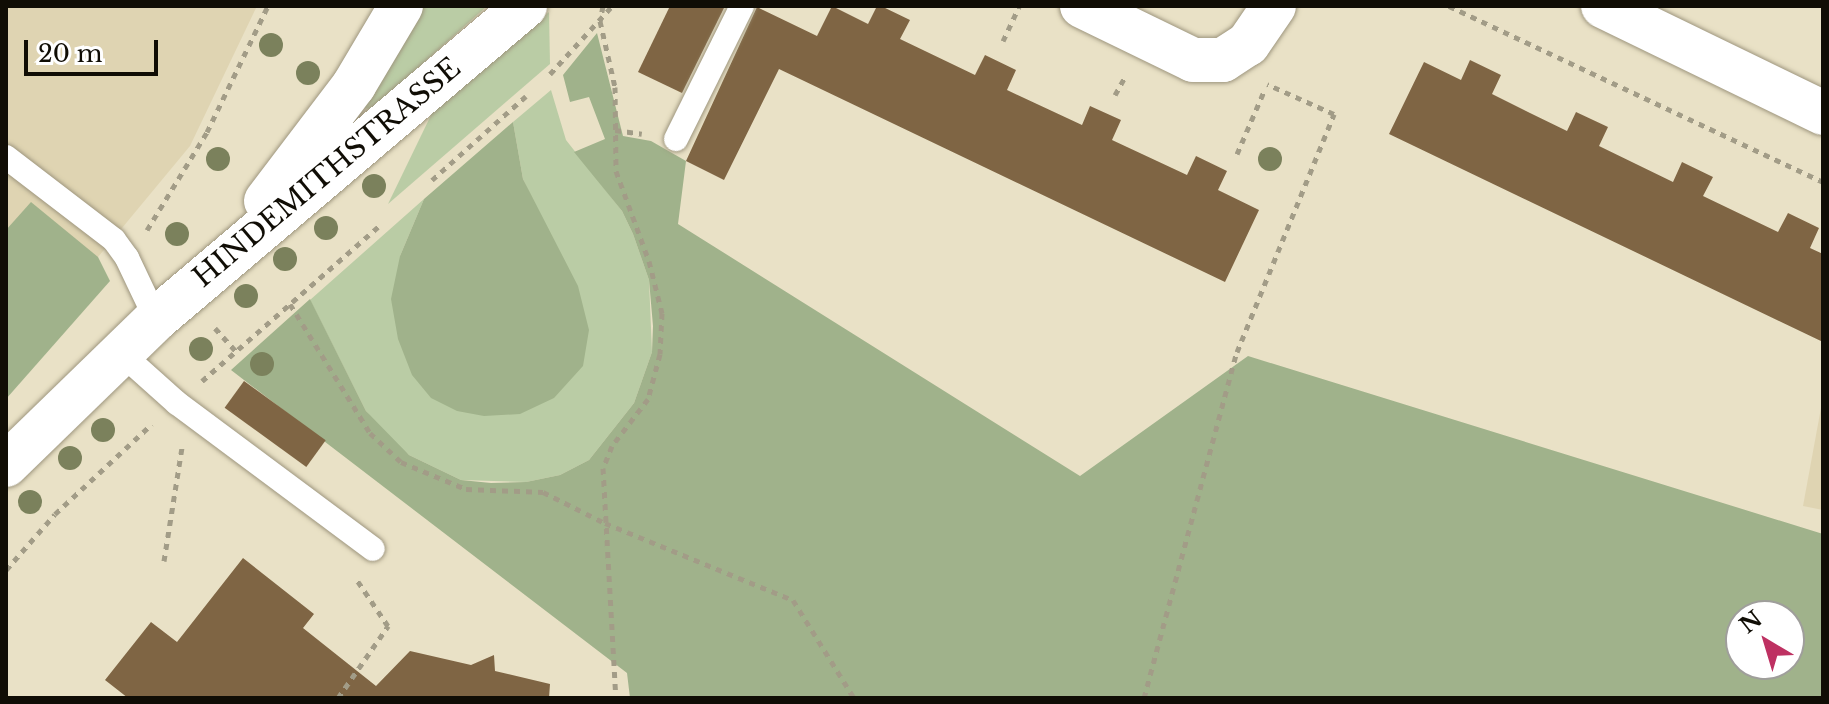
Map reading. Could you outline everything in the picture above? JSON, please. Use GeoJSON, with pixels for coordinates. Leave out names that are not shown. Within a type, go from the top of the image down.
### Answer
{"type":"FeatureCollection","features":[{"type":"Feature","properties":{"kind":"street","name":"HINDEMITHSTRASSE"},"geometry":{"type":"LineString","coordinates":[[184,311],[354,85],[401,6]]}},
{"type":"Feature","properties":{"kind":"street","name":"HINDEMITHSTRASSE"},"geometry":{"type":"LineString","coordinates":[[184,311],[525,6]]}},
{"type":"Feature","properties":{"kind":"street"},"geometry":{"type":"LineString","coordinates":[[1082,6],[1193,60],[1223,60],[1248,44],[1274,6]]}},
{"type":"Feature","properties":{"kind":"street"},"geometry":{"type":"LineString","coordinates":[[1603,6],[1823,113]]}},
{"type":"Feature","properties":{"kind":"street"},"geometry":{"type":"LineString","coordinates":[[6,465],[121,353],[184,311]]}},
{"type":"Feature","properties":{"kind":"lane"},"geometry":{"type":"LineString","coordinates":[[676,139],[742,6]]}},
{"type":"Feature","properties":{"kind":"lane"},"geometry":{"type":"LineString","coordinates":[[6,157],[114,240],[127,258],[184,311]]}},
{"type":"Feature","properties":{"kind":"lane"},"geometry":{"type":"LineString","coordinates":[[121,353],[182,407],[373,549]]}},
{"type":"Feature","properties":{"kind":"path"},"geometry":{"type":"LineString","coordinates":[[127,258],[207,132],[268,6]]}},
{"type":"Feature","properties":{"kind":"path"},"geometry":{"type":"LineString","coordinates":[[603,6],[600,21],[615,87],[616,171],[649,261],[662,313],[660,354],[648,399],[612,446],[603,468],[616,698]]}},
{"type":"Feature","properties":{"kind":"path"},"geometry":{"type":"LineString","coordinates":[[550,74],[612,6]]}},
{"type":"Feature","properties":{"kind":"path"},"geometry":{"type":"LineString","coordinates":[[1003,41],[1019,6]]}},
{"type":"Feature","properties":{"kind":"path"},"geometry":{"type":"LineString","coordinates":[[1449,6],[1823,182]]}},
{"type":"Feature","properties":{"kind":"path"},"geometry":{"type":"LineString","coordinates":[[1144,698],[1237,352],[1334,114],[1223,60]]}},
{"type":"Feature","properties":{"kind":"path"},"geometry":{"type":"LineString","coordinates":[[432,180],[526,96]]}},
{"type":"Feature","properties":{"kind":"path"},"geometry":{"type":"LineString","coordinates":[[6,570],[74,495],[182,407],[236,351],[378,227]]}},
{"type":"Feature","properties":{"kind":"path"},"geometry":{"type":"LineString","coordinates":[[290,304],[370,433],[401,462],[466,489],[543,492],[605,523],[793,600],[854,698]]}},
{"type":"Feature","properties":{"kind":"path"},"geometry":{"type":"LineString","coordinates":[[184,311],[236,351]]}},
{"type":"Feature","properties":{"kind":"path"},"geometry":{"type":"LineString","coordinates":[[164,561],[182,407]]}},
{"type":"Feature","properties":{"kind":"path"},"geometry":{"type":"LineString","coordinates":[[338,698],[388,626],[361,590],[353,573],[373,549]]}},
{"type":"Feature","properties":{"kind":"shaded area"},"geometry":{"type":"Polygon","coordinates":[[[6,6],[257,6],[190,146],[98,257],[6,272],[6,6]]]}},
{"type":"Feature","properties":{"kind":"shaded area"},"geometry":{"type":"Polygon","coordinates":[[[1823,397],[1823,510],[1803,506],[1823,397]]]}},
{"type":"Feature","properties":{"kind":"green space"},"geometry":{"type":"Polygon","coordinates":[[[424,6],[487,6],[372,109],[363,108],[424,6]]]}},
{"type":"Feature","properties":{"kind":"green space"},"geometry":{"type":"Polygon","coordinates":[[[549,12],[550,64],[388,204],[433,111],[549,12]]]}},
{"type":"Feature","properties":{"kind":"green space"},"geometry":{"type":"Polygon","coordinates":[[[597,33],[623,136],[651,141],[686,161],[678,224],[1080,476],[1248,356],[1823,534],[1823,698],[630,698],[627,673],[231,370],[310,299],[366,411],[409,455],[461,480],[491,483],[526,482],[560,475],[589,460],[634,403],[652,352],[653,326],[649,280],[633,234],[622,211],[574,152],[605,139],[589,97],[570,102],[563,75],[597,33]]]}},
{"type":"Feature","properties":{"kind":"green space"},"geometry":{"type":"Polygon","coordinates":[[[551,90],[566,140],[622,211],[633,234],[649,280],[652,352],[634,403],[589,460],[560,475],[526,482],[461,480],[409,455],[386,436],[366,411],[310,300],[424,199],[400,256],[541,217],[523,179],[513,122],[551,90]]]}},
{"type":"Feature","properties":{"kind":"green space"},"geometry":{"type":"Polygon","coordinates":[[[513,122],[523,179],[578,286],[589,330],[583,366],[554,398],[520,414],[484,416],[457,411],[431,398],[412,375],[398,339],[391,299],[400,256],[424,199],[513,122]]]}},
{"type":"Feature","properties":{"kind":"green space"},"geometry":{"type":"Polygon","coordinates":[[[31,202],[98,257],[110,281],[6,399],[6,230],[31,202]]]}},
{"type":"Feature","properties":{"kind":"building"},"geometry":{"type":"Polygon","coordinates":[[[670,6],[725,6],[682,93],[638,72],[670,6]]]}},
{"type":"Feature","properties":{"kind":"building"},"geometry":{"type":"Polygon","coordinates":[[[832,6],[868,24],[877,6],[881,6],[910,20],[900,39],[975,75],[985,55],[1016,70],[1007,90],[1082,125],[1090,106],[1121,120],[1112,140],[1187,175],[1196,156],[1227,171],[1218,190],[1259,210],[1225,282],[779,69],[724,180],[686,161],[757,7],[817,36],[832,6]]]}},
{"type":"Feature","properties":{"kind":"building"},"geometry":{"type":"Polygon","coordinates":[[[1470,60],[1501,75],[1492,94],[1567,131],[1576,112],[1608,127],[1599,146],[1673,182],[1682,162],[1713,177],[1703,196],[1778,232],[1788,213],[1819,228],[1810,248],[1823,254],[1823,342],[1389,134],[1424,62],[1461,80],[1470,60]]]}},
{"type":"Feature","properties":{"kind":"building"},"geometry":{"type":"Polygon","coordinates":[[[244,381],[326,440],[306,467],[225,408],[244,381]]]}},
{"type":"Feature","properties":{"kind":"building"},"geometry":{"type":"Polygon","coordinates":[[[243,558],[314,614],[303,628],[376,686],[410,651],[471,665],[494,655],[495,671],[550,684],[549,698],[128,698],[105,680],[151,622],[177,642],[243,558]]]}}]}
